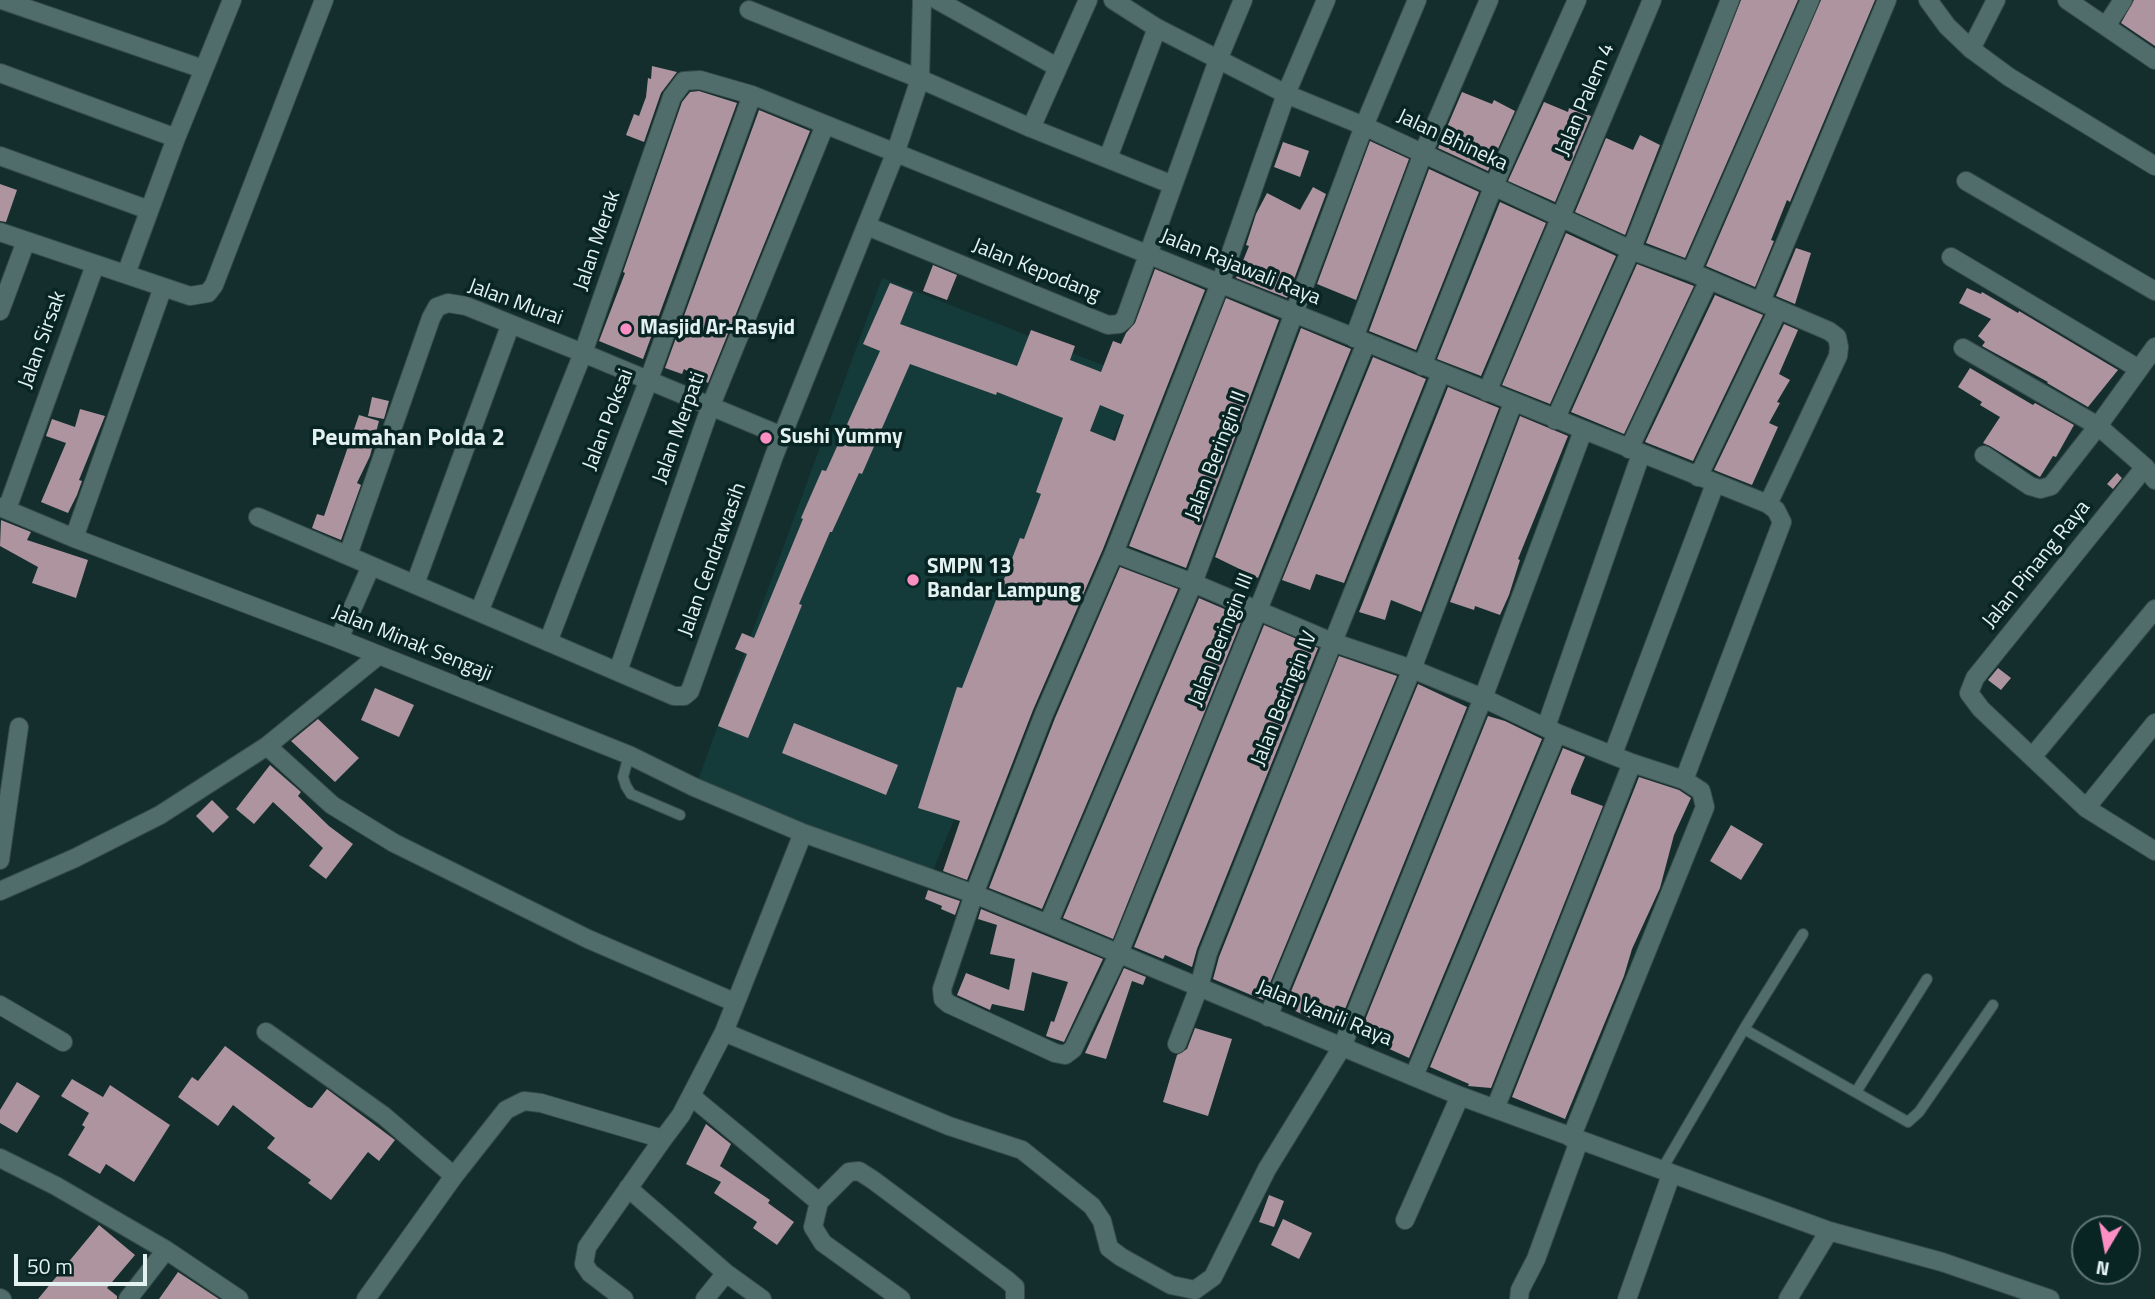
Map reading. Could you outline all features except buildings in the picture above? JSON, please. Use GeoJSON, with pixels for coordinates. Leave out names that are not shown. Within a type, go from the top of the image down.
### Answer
{"type":"FeatureCollection","features":[{"type":"Feature","properties":{"kind":"street"},"geometry":{"type":"LineString","coordinates":[[2,0],[202,69]]}},
{"type":"Feature","properties":{"kind":"street"},"geometry":{"type":"LineString","coordinates":[[0,232],[190,296],[208,293],[214,285],[324,0]]}},
{"type":"Feature","properties":{"kind":"street","name":"Jalan Cendrawasih"},"geometry":{"type":"LineString","coordinates":[[258,517],[674,696],[684,696],[690,691],[782,436],[895,154],[920,79],[922,0]]}},
{"type":"Feature","properties":{"kind":"street"},"geometry":{"type":"LineString","coordinates":[[937,0],[1057,67]]}},
{"type":"Feature","properties":{"kind":"street"},"geometry":{"type":"LineString","coordinates":[[1031,128],[1088,0]]}},
{"type":"Feature","properties":{"kind":"street","name":"Jalan Bhineka"},"geometry":{"type":"LineString","coordinates":[[1113,0],[1157,28],[1286,94],[1364,126],[1630,250],[1761,301],[1837,337],[1838,356],[1772,507]]}},
{"type":"Feature","properties":{"kind":"street","name":"Jalan Kepodang"},"geometry":{"type":"LineString","coordinates":[[866,226],[1108,326],[1119,324],[1125,319],[1218,60],[1243,0]]}},
{"type":"Feature","properties":{"kind":"street"},"geometry":{"type":"LineString","coordinates":[[974,894],[1044,714],[1114,553],[1220,284],[1286,94],[1326,0]]}},
{"type":"Feature","properties":{"kind":"street","name":"Jalan Beringin II"},"geometry":{"type":"LineString","coordinates":[[1048,923],[1193,583],[1364,126],[1417,0]]}},
{"type":"Feature","properties":{"kind":"street","name":"Jalan Beringin III"},"geometry":{"type":"LineString","coordinates":[[974,894],[942,989],[943,999],[1055,1053],[1065,1055],[1073,1049],[1119,953],[1258,612],[1360,341],[1423,153],[1489,0]]}},
{"type":"Feature","properties":{"kind":"street"},"geometry":{"type":"LineString","coordinates":[[1422,366],[1494,185],[1577,0]]}},
{"type":"Feature","properties":{"kind":"street","name":"Jalan Palem 4"},"geometry":{"type":"LineString","coordinates":[[1487,392],[1652,0]]}},
{"type":"Feature","properties":{"kind":"street"},"geometry":{"type":"LineString","coordinates":[[1555,419],[1630,250],[1730,0]]}},
{"type":"Feature","properties":{"kind":"street"},"geometry":{"type":"LineString","coordinates":[[1691,272],[1810,0]]}},
{"type":"Feature","properties":{"kind":"street"},"geometry":{"type":"LineString","coordinates":[[1761,301],[1887,0]]}},
{"type":"Feature","properties":{"kind":"street"},"geometry":{"type":"LineString","coordinates":[[1928,0],[1947,26],[2009,77],[2155,166]]}},
{"type":"Feature","properties":{"kind":"street"},"geometry":{"type":"LineString","coordinates":[[1972,48],[1996,0]]}},
{"type":"Feature","properties":{"kind":"street"},"geometry":{"type":"LineString","coordinates":[[2067,0],[2155,60]]}},
{"type":"Feature","properties":{"kind":"street"},"geometry":{"type":"LineString","coordinates":[[2106,26],[2123,0]]}},
{"type":"Feature","properties":{"kind":"street"},"geometry":{"type":"LineString","coordinates":[[126,274],[226,2]]}},
{"type":"Feature","properties":{"kind":"street"},"geometry":{"type":"LineString","coordinates":[[749,10],[1173,185]]}},
{"type":"Feature","properties":{"kind":"street"},"geometry":{"type":"LineString","coordinates":[[1108,158],[1157,28]]}},
{"type":"Feature","properties":{"kind":"street"},"geometry":{"type":"LineString","coordinates":[[0,73],[176,138]]}},
{"type":"Feature","properties":{"kind":"street","name":"Jalan Rajawali Raya"},"geometry":{"type":"LineString","coordinates":[[684,81],[701,80],[752,94],[1772,507]]}},
{"type":"Feature","properties":{"kind":"street","name":"Jalan Merak"},"geometry":{"type":"LineString","coordinates":[[479,612],[583,353],[672,97],[684,81]]}},
{"type":"Feature","properties":{"kind":"street","name":"Jalan Poksai"},"geometry":{"type":"LineString","coordinates":[[548,642],[648,382],[752,94]]}},
{"type":"Feature","properties":{"kind":"street","name":"Jalan Merpati"},"geometry":{"type":"LineString","coordinates":[[618,671],[711,405],[825,125]]}},
{"type":"Feature","properties":{"kind":"street"},"geometry":{"type":"LineString","coordinates":[[0,156],[149,210]]}},
{"type":"Feature","properties":{"kind":"street"},"geometry":{"type":"LineString","coordinates":[[1966,181],[2155,291]]}},
{"type":"Feature","properties":{"kind":"street"},"geometry":{"type":"LineString","coordinates":[[0,311],[26,240]]}},
{"type":"Feature","properties":{"kind":"street"},"geometry":{"type":"LineString","coordinates":[[1951,257],[2139,369]]}},
{"type":"Feature","properties":{"kind":"street","name":"Jalan Sirsak"},"geometry":{"type":"LineString","coordinates":[[3,508],[94,265]]}},
{"type":"Feature","properties":{"kind":"street"},"geometry":{"type":"LineString","coordinates":[[1414,1076],[1551,730],[1635,452],[1709,280]]}},
{"type":"Feature","properties":{"kind":"street"},"geometry":{"type":"LineString","coordinates":[[74,538],[163,287]]}},
{"type":"Feature","properties":{"kind":"street","name":"Jalan Murai"},"geometry":{"type":"LineString","coordinates":[[348,555],[431,318],[437,307],[448,303],[466,306],[782,436]]}},
{"type":"Feature","properties":{"kind":"street"},"geometry":{"type":"LineString","coordinates":[[1698,477],[1778,310]]}},
{"type":"Feature","properties":{"kind":"street"},"geometry":{"type":"LineString","coordinates":[[415,584],[510,326]]}},
{"type":"Feature","properties":{"kind":"street"},"geometry":{"type":"LineString","coordinates":[[1984,455],[2029,486],[2040,489],[2051,486],[2155,347]]}},
{"type":"Feature","properties":{"kind":"street"},"geometry":{"type":"LineString","coordinates":[[1964,348],[2098,426],[2150,473]]}},
{"type":"Feature","properties":{"kind":"street","name":"Jalan Beringin IV"},"geometry":{"type":"LineString","coordinates":[[1177,1044],[1199,987],[1208,953],[1441,373]]}},
{"type":"Feature","properties":{"kind":"street"},"geometry":{"type":"LineString","coordinates":[[1268,1017],[1412,669],[1513,403]]}},
{"type":"Feature","properties":{"kind":"street"},"geometry":{"type":"LineString","coordinates":[[724,1032],[949,1126],[1022,1150],[1092,1206],[1102,1221],[1109,1248],[1121,1257],[1171,1285],[1195,1290],[1213,1278],[1267,1169],[1342,1047],[1483,698],[1583,431]]}},
{"type":"Feature","properties":{"kind":"street","name":"Jalan Pinang Raya"},"geometry":{"type":"LineString","coordinates":[[2033,756],[1982,709],[1969,693],[1975,678],[2150,473]]}},
{"type":"Feature","properties":{"kind":"street"},"geometry":{"type":"LineString","coordinates":[[1613,754],[1715,484]]}},
{"type":"Feature","properties":{"kind":"street"},"geometry":{"type":"LineString","coordinates":[[1684,780],[1782,522],[1772,507]]}},
{"type":"Feature","properties":{"kind":"street","name":"Jalan Minak Sengaji"},"geometry":{"type":"LineString","coordinates":[[3,508],[629,755],[694,787],[803,833]]}},
{"type":"Feature","properties":{"kind":"street"},"geometry":{"type":"LineString","coordinates":[[1114,553],[1332,642],[1412,669],[1551,730],[1632,763],[1684,780],[1701,791],[1705,807],[1575,1139],[1536,1259],[1520,1290],[1519,1299]]}},
{"type":"Feature","properties":{"kind":"street"},"geometry":{"type":"LineString","coordinates":[[340,639],[371,566]]}},
{"type":"Feature","properties":{"kind":"street"},"geometry":{"type":"LineString","coordinates":[[2152,844],[2087,808],[2033,756],[2155,610]]}},
{"type":"Feature","properties":{"kind":"street"},"geometry":{"type":"LineString","coordinates":[[0,891],[75,858],[160,815],[267,746],[379,655]]}},
{"type":"Feature","properties":{"kind":"street"},"geometry":{"type":"LineString","coordinates":[[2087,808],[2155,723]]}},
{"type":"Feature","properties":{"kind":"street"},"geometry":{"type":"LineString","coordinates":[[0,860],[19,727]]}},
{"type":"Feature","properties":{"kind":"street"},"geometry":{"type":"LineString","coordinates":[[267,746],[332,805],[394,843],[588,939],[734,1002]]}},
{"type":"Feature","properties":{"kind":"street"},"geometry":{"type":"LineString","coordinates":[[1495,1109],[1632,763]]}},
{"type":"Feature","properties":{"kind":"street"},"geometry":{"type":"LineString","coordinates":[[624,1299],[590,1273],[584,1264],[587,1247],[681,1115],[691,1096],[724,1032],[803,833]]}},
{"type":"Feature","properties":{"kind":"street","name":"Jalan Vanili Raya"},"geometry":{"type":"LineString","coordinates":[[803,833],[1048,923],[1460,1096],[1575,1139],[1829,1231],[1942,1262],[2050,1299]]}},
{"type":"Feature","properties":{"kind":"street"},"geometry":{"type":"LineString","coordinates":[[0,1005],[63,1042]]}},
{"type":"Feature","properties":{"kind":"street"},"geometry":{"type":"LineString","coordinates":[[266,1032],[384,1116],[454,1176]]}},
{"type":"Feature","properties":{"kind":"street"},"geometry":{"type":"LineString","coordinates":[[691,1096],[819,1202]]}},
{"type":"Feature","properties":{"kind":"street"},"geometry":{"type":"LineString","coordinates":[[1405,1220],[1460,1096]]}},
{"type":"Feature","properties":{"kind":"street"},"geometry":{"type":"LineString","coordinates":[[366,1299],[454,1176],[506,1110],[524,1101],[541,1103],[663,1139]]}},
{"type":"Feature","properties":{"kind":"street"},"geometry":{"type":"LineString","coordinates":[[0,1158],[56,1186],[166,1250],[239,1299]]}},
{"type":"Feature","properties":{"kind":"street"},"geometry":{"type":"LineString","coordinates":[[901,1299],[823,1243],[813,1227],[819,1202],[849,1171],[859,1171],[1007,1280],[1015,1287],[1015,1299]]}},
{"type":"Feature","properties":{"kind":"street"},"geometry":{"type":"LineString","coordinates":[[1627,1299],[1666,1173]]}},
{"type":"Feature","properties":{"kind":"street"},"geometry":{"type":"LineString","coordinates":[[628,1188],[726,1273],[762,1299]]}},
{"type":"Feature","properties":{"kind":"street"},"geometry":{"type":"LineString","coordinates":[[1788,1299],[1829,1231]]}},
{"type":"Feature","properties":{"kind":"street"},"geometry":{"type":"LineString","coordinates":[[128,1299],[166,1250]]}},
{"type":"Feature","properties":{"kind":"street"},"geometry":{"type":"LineString","coordinates":[[705,1299],[726,1273]]}},
{"type":"Feature","properties":{"kind":"lane"},"geometry":{"type":"LineString","coordinates":[[629,755],[623,776],[631,794],[680,815]]}},
{"type":"Feature","properties":{"kind":"lane"},"geometry":{"type":"LineString","coordinates":[[1666,1173],[1744,1029],[1803,934]]}},
{"type":"Feature","properties":{"kind":"lane"},"geometry":{"type":"LineString","coordinates":[[1856,1092],[1927,979]]}},
{"type":"Feature","properties":{"kind":"lane"},"geometry":{"type":"LineString","coordinates":[[1744,1029],[1908,1122],[1913,1119],[1993,1005]]}},
{"type":"Feature","properties":{"kind":"shaded area","name":"SMPN 13 Bandar Lampung"},"geometry":{"type":"Polygon","coordinates":[[[882,278],[1138,379],[931,875],[698,780],[882,278]]]}},
{"type":"Feature","properties":{"kind":"place","name":"Masjid Ar-Rasyid"},"geometry":{"type":"Point","coordinates":[626,329]}},
{"type":"Feature","properties":{"kind":"place","name":"Sushi Yummy"},"geometry":{"type":"Point","coordinates":[766,438]}},
{"type":"Feature","properties":{"kind":"place","name":"SMPN 13 Bandar Lampung"},"geometry":{"type":"Point","coordinates":[913,580]}},
{"type":"Feature","properties":{"kind":"district","name":"Peumahan Polda 2"},"geometry":{"type":"Point","coordinates":[408,439]}}]}
